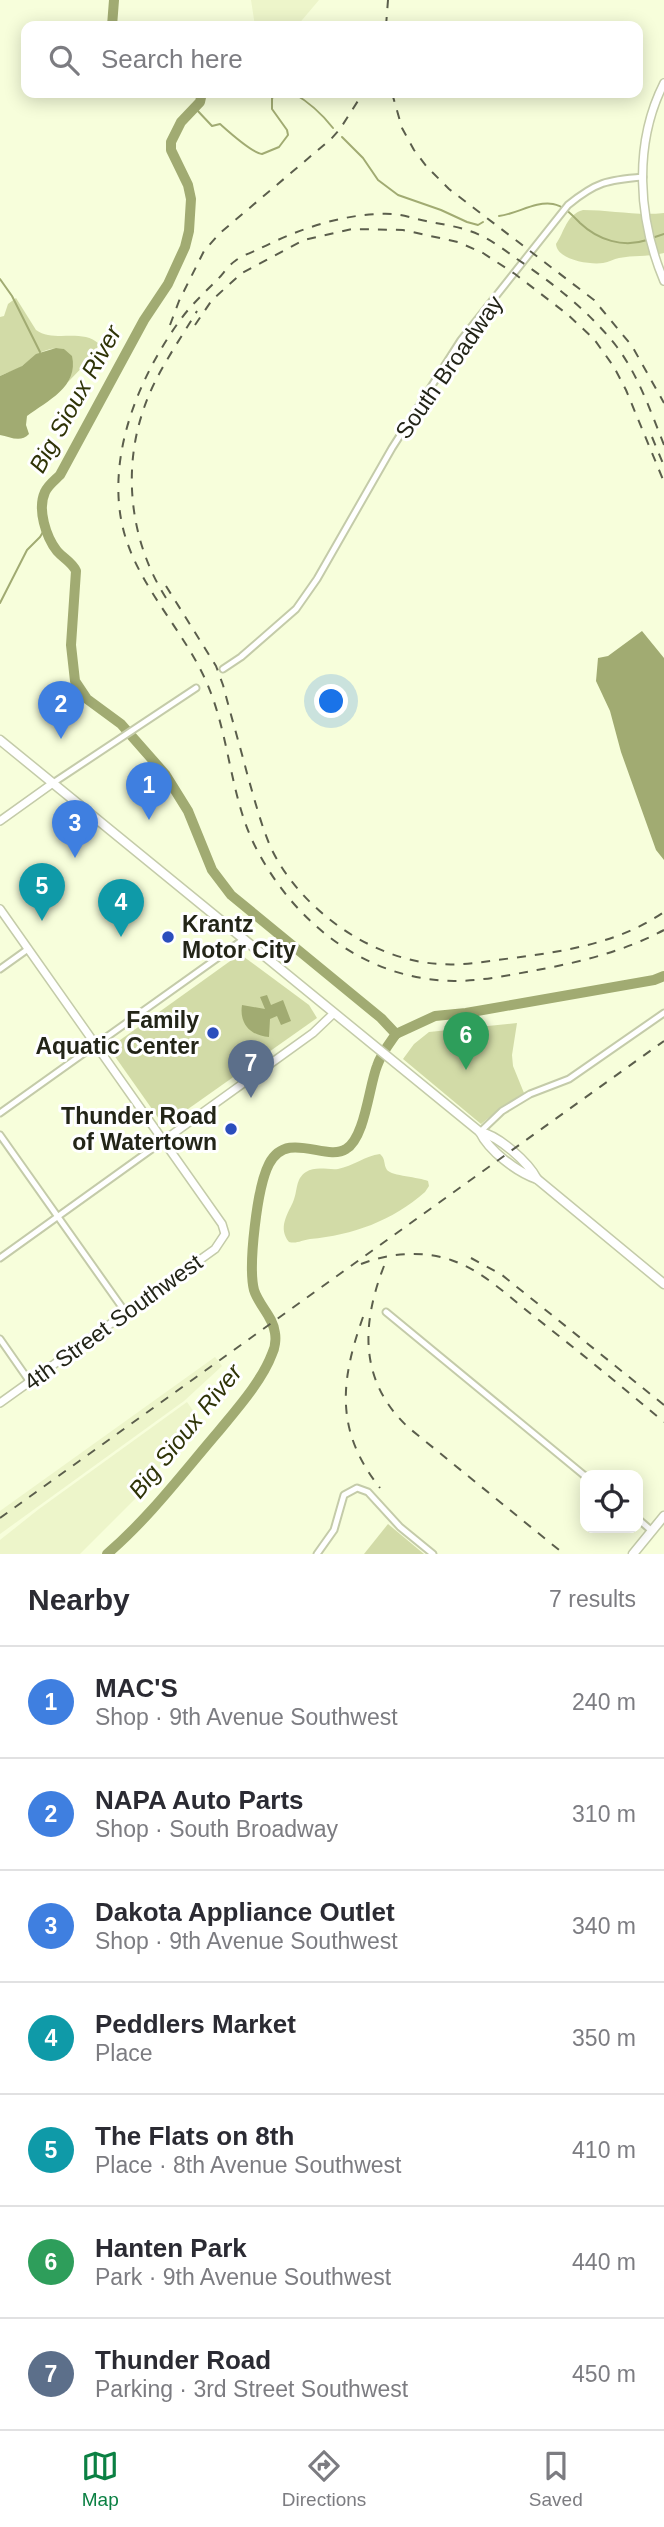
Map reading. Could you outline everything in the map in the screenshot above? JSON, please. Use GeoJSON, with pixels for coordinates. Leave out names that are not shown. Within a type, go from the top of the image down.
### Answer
{"type":"FeatureCollection","features":[{"type":"Feature","properties":{"kind":"main road"},"geometry":{"type":"LineString","coordinates":[[0,740],[480,1132],[490,1134],[521,1159],[531,1168],[537,1179],[664,1284]]}},
{"type":"Feature","properties":{"kind":"main road"},"geometry":{"type":"LineString","coordinates":[[633,1554],[664,1516]]}},
{"type":"Feature","properties":{"kind":"street"},"geometry":{"type":"LineString","coordinates":[[664,83],[657,97],[643,152],[648,229],[664,281]]}},
{"type":"Feature","properties":{"kind":"street","name":"South Broadway"},"geometry":{"type":"LineString","coordinates":[[223,669],[241,657],[296,609],[317,579],[392,448],[461,340],[562,212],[584,192],[606,180],[643,177]]}},
{"type":"Feature","properties":{"kind":"street"},"geometry":{"type":"LineString","coordinates":[[0,821],[196,688]]}},
{"type":"Feature","properties":{"kind":"street"},"geometry":{"type":"LineString","coordinates":[[0,909],[163,1141]]}},
{"type":"Feature","properties":{"kind":"street"},"geometry":{"type":"LineString","coordinates":[[0,1113],[244,939]]}},
{"type":"Feature","properties":{"kind":"street"},"geometry":{"type":"LineString","coordinates":[[0,969],[29,949]]}},
{"type":"Feature","properties":{"kind":"street"},"geometry":{"type":"LineString","coordinates":[[0,1258],[313,1033],[334,1013]]}},
{"type":"Feature","properties":{"kind":"street"},"geometry":{"type":"LineString","coordinates":[[480,1132],[502,1111],[536,1091],[569,1079],[664,1013]]}},
{"type":"Feature","properties":{"kind":"street"},"geometry":{"type":"LineString","coordinates":[[0,1135],[126,1313]]}},
{"type":"Feature","properties":{"kind":"street","name":"4th Street Southwest"},"geometry":{"type":"LineString","coordinates":[[0,1403],[215,1249],[223,1239],[222,1224],[163,1141]]}},
{"type":"Feature","properties":{"kind":"street"},"geometry":{"type":"LineString","coordinates":[[386,1312],[580,1472]]}},
{"type":"Feature","properties":{"kind":"street"},"geometry":{"type":"LineString","coordinates":[[0,1339],[30,1382]]}},
{"type":"Feature","properties":{"kind":"street"},"geometry":{"type":"LineString","coordinates":[[317,1554],[334,1530],[344,1495],[357,1488],[368,1492],[400,1527],[433,1554]]}},
{"type":"Feature","properties":{"kind":"street"},"geometry":{"type":"LineString","coordinates":[[643,1523],[652,1531]]}},
{"type":"Feature","properties":{"kind":"shaded area"},"geometry":{"type":"Polygon","coordinates":[[[251,0],[319,0],[301,21],[254,21],[251,0]]]}},
{"type":"Feature","properties":{"kind":"shaded area"},"geometry":{"type":"Polygon","coordinates":[[[583,210],[664,213],[664,253],[619,258],[605,263],[568,258],[556,244],[569,220],[583,210]]]}},
{"type":"Feature","properties":{"kind":"shaded area"},"geometry":{"type":"Polygon","coordinates":[[[16,298],[36,330],[43,334],[85,337],[99,344],[93,356],[68,382],[72,371],[64,349],[57,348],[46,350],[19,368],[0,376],[0,317],[4,316],[8,304],[16,298]]]}},
{"type":"Feature","properties":{"kind":"shaded area"},"geometry":{"type":"Polygon","coordinates":[[[56,348],[64,349],[72,356],[73,367],[66,385],[52,399],[27,416],[29,434],[26,437],[15,439],[0,435],[0,376],[22,366],[36,354],[56,348]]]}},
{"type":"Feature","properties":{"kind":"shaded area"},"geometry":{"type":"Polygon","coordinates":[[[642,631],[664,658],[664,860],[656,850],[621,752],[610,711],[596,681],[598,658],[608,656],[642,631]]]}},
{"type":"Feature","properties":{"kind":"shaded area","name":"Family Aquatic Center"},"geometry":{"type":"Polygon","coordinates":[[[240,954],[309,1005],[317,1018],[164,1126],[109,1048],[240,954]]]}},
{"type":"Feature","properties":{"kind":"shaded area"},"geometry":{"type":"Polygon","coordinates":[[[267,995],[271,1005],[283,1000],[291,1021],[281,1025],[277,1016],[270,1019],[269,1037],[252,1031],[242,1018],[242,1005],[265,1009],[260,997],[267,995]]]}},
{"type":"Feature","properties":{"kind":"shaded area"},"geometry":{"type":"Polygon","coordinates":[[[517,1023],[513,1066],[524,1093],[481,1124],[403,1059],[414,1044],[429,1032],[517,1023]]]}},
{"type":"Feature","properties":{"kind":"shaded area"},"geometry":{"type":"Polygon","coordinates":[[[380,1154],[390,1172],[428,1181],[429,1186],[425,1192],[399,1211],[371,1225],[341,1234],[289,1242],[284,1227],[302,1175],[313,1169],[343,1168],[380,1154]]]}},
{"type":"Feature","properties":{"kind":"shaded area"},"geometry":{"type":"Polygon","coordinates":[[[215,1357],[222,1366],[184,1401],[0,1534],[0,1511],[215,1357]]]}},
{"type":"Feature","properties":{"kind":"shaded area"},"geometry":{"type":"Polygon","coordinates":[[[187,1402],[196,1415],[192,1426],[141,1493],[80,1554],[0,1554],[0,1540],[187,1402]]]}},
{"type":"Feature","properties":{"kind":"shaded area"},"geometry":{"type":"Polygon","coordinates":[[[388,1524],[424,1554],[364,1554],[388,1524]]]}},
{"type":"Feature","properties":{"kind":"waterway","name":"Big Sioux River"},"geometry":{"type":"LineString","coordinates":[[112,21],[114,0]]}},
{"type":"Feature","properties":{"kind":"waterway","name":"Big Sioux River"},"geometry":{"type":"LineString","coordinates":[[201,98],[181,122],[171,142],[171,150],[188,185],[191,199],[185,247],[168,284],[144,320],[60,475],[48,487],[43,499],[42,514],[49,538],[76,571],[71,645],[75,681],[87,699],[121,724],[165,774],[188,811],[212,870],[231,895],[381,1018],[396,1034]]}},
{"type":"Feature","properties":{"kind":"waterway"},"geometry":{"type":"LineString","coordinates":[[196,109],[212,126],[220,124],[247,146],[262,154],[279,147],[288,135],[272,109],[272,98]]}},
{"type":"Feature","properties":{"kind":"waterway"},"geometry":{"type":"LineString","coordinates":[[301,98],[333,128]]}},
{"type":"Feature","properties":{"kind":"waterway"},"geometry":{"type":"LineString","coordinates":[[342,137],[363,158],[378,180],[398,195],[467,222],[478,225],[483,222]]}},
{"type":"Feature","properties":{"kind":"waterway"},"geometry":{"type":"LineString","coordinates":[[499,216],[540,204],[553,204],[603,238],[620,243],[647,240]]}},
{"type":"Feature","properties":{"kind":"waterway"},"geometry":{"type":"LineString","coordinates":[[652,238],[664,234]]}},
{"type":"Feature","properties":{"kind":"waterway"},"geometry":{"type":"LineString","coordinates":[[0,279],[12,296],[40,352]]}},
{"type":"Feature","properties":{"kind":"waterway"},"geometry":{"type":"LineString","coordinates":[[0,603],[27,550],[46,527]]}},
{"type":"Feature","properties":{"kind":"waterway"},"geometry":{"type":"LineString","coordinates":[[396,1034],[435,1016],[466,1013],[664,976]]}},
{"type":"Feature","properties":{"kind":"waterway","name":"Big Sioux River"},"geometry":{"type":"LineString","coordinates":[[107,1554],[165,1495],[240,1405],[268,1364],[275,1344],[274,1327],[254,1290],[252,1263],[257,1208],[269,1164],[277,1154],[286,1149],[296,1147],[338,1152],[352,1143],[362,1123],[379,1062],[396,1034]]}},
{"type":"Feature","properties":{"kind":"railway"},"geometry":{"type":"LineString","coordinates":[[386,21],[388,0]]}},
{"type":"Feature","properties":{"kind":"railway"},"geometry":{"type":"LineString","coordinates":[[170,325],[204,251],[220,233],[331,139],[360,98]]}},
{"type":"Feature","properties":{"kind":"railway"},"geometry":{"type":"LineString","coordinates":[[393,98],[402,128],[427,167],[449,189],[594,300],[632,346],[664,403]]}},
{"type":"Feature","properties":{"kind":"railway"},"geometry":{"type":"LineString","coordinates":[[664,445],[644,394],[625,358],[595,322],[558,288],[500,247],[475,233],[401,215],[375,214],[323,223],[237,259],[192,306],[178,323],[151,367],[130,416],[119,467],[118,493],[127,543],[137,566],[190,651],[212,696],[236,793],[256,848],[291,901],[337,943],[363,959],[392,970],[422,978],[464,981],[506,976],[586,959],[618,950],[664,930]]}},
{"type":"Feature","properties":{"kind":"railway"},"geometry":{"type":"LineString","coordinates":[[195,325],[212,300],[242,273],[304,240],[352,229],[403,230],[458,242],[483,253],[515,274],[567,314],[594,339],[626,390],[664,482]]}},
{"type":"Feature","properties":{"kind":"railway"},"geometry":{"type":"LineString","coordinates":[[166,598],[154,577],[138,531],[132,483],[133,459],[143,411],[153,385],[197,311]]}},
{"type":"Feature","properties":{"kind":"railway"},"geometry":{"type":"LineString","coordinates":[[652,437],[664,466]]}},
{"type":"Feature","properties":{"kind":"railway"},"geometry":{"type":"LineString","coordinates":[[166,586],[216,666],[258,813],[271,848],[300,891],[340,927],[388,953],[413,960],[458,964],[533,955],[592,944],[629,931],[664,912]]}},
{"type":"Feature","properties":{"kind":"railway"},"geometry":{"type":"LineString","coordinates":[[0,1518],[664,1041]]}},
{"type":"Feature","properties":{"kind":"railway"},"geometry":{"type":"LineString","coordinates":[[361,1264],[394,1255],[417,1254],[462,1264],[503,1291],[664,1422]]}},
{"type":"Feature","properties":{"kind":"railway"},"geometry":{"type":"LineString","coordinates":[[471,1258],[502,1275],[664,1405]]}},
{"type":"Feature","properties":{"kind":"railway"},"geometry":{"type":"LineString","coordinates":[[384,1266],[376,1288],[369,1331],[369,1352],[381,1392],[409,1428],[564,1554]]}},
{"type":"Feature","properties":{"kind":"railway"},"geometry":{"type":"LineString","coordinates":[[363,1317],[350,1363],[346,1406],[355,1446],[365,1467],[380,1488]]}},
{"type":"Feature","properties":{"kind":"place","name":"NAPA Auto Parts"},"geometry":{"type":"Point","coordinates":[61,739]}},
{"type":"Feature","properties":{"kind":"place","name":"MAC'S"},"geometry":{"type":"Point","coordinates":[149,820]}},
{"type":"Feature","properties":{"kind":"place","name":"Dakota Appliance Outlet"},"geometry":{"type":"Point","coordinates":[75,858]}},
{"type":"Feature","properties":{"kind":"place","name":"The Flats on 8th"},"geometry":{"type":"Point","coordinates":[42,921]}},
{"type":"Feature","properties":{"kind":"place","name":"Peddlers Market"},"geometry":{"type":"Point","coordinates":[121,937]}},
{"type":"Feature","properties":{"kind":"place","name":"Krantz Motor City"},"geometry":{"type":"Point","coordinates":[168,937]}},
{"type":"Feature","properties":{"kind":"place","name":"Family Aquatic Center"},"geometry":{"type":"Point","coordinates":[213,1033]}},
{"type":"Feature","properties":{"kind":"place","name":"Hanten Park"},"geometry":{"type":"Point","coordinates":[466,1070]}},
{"type":"Feature","properties":{"kind":"place","name":"Thunder Road"},"geometry":{"type":"Point","coordinates":[251,1098]}},
{"type":"Feature","properties":{"kind":"place","name":"Thunder Road of Watertown"},"geometry":{"type":"Point","coordinates":[231,1129]}}]}
